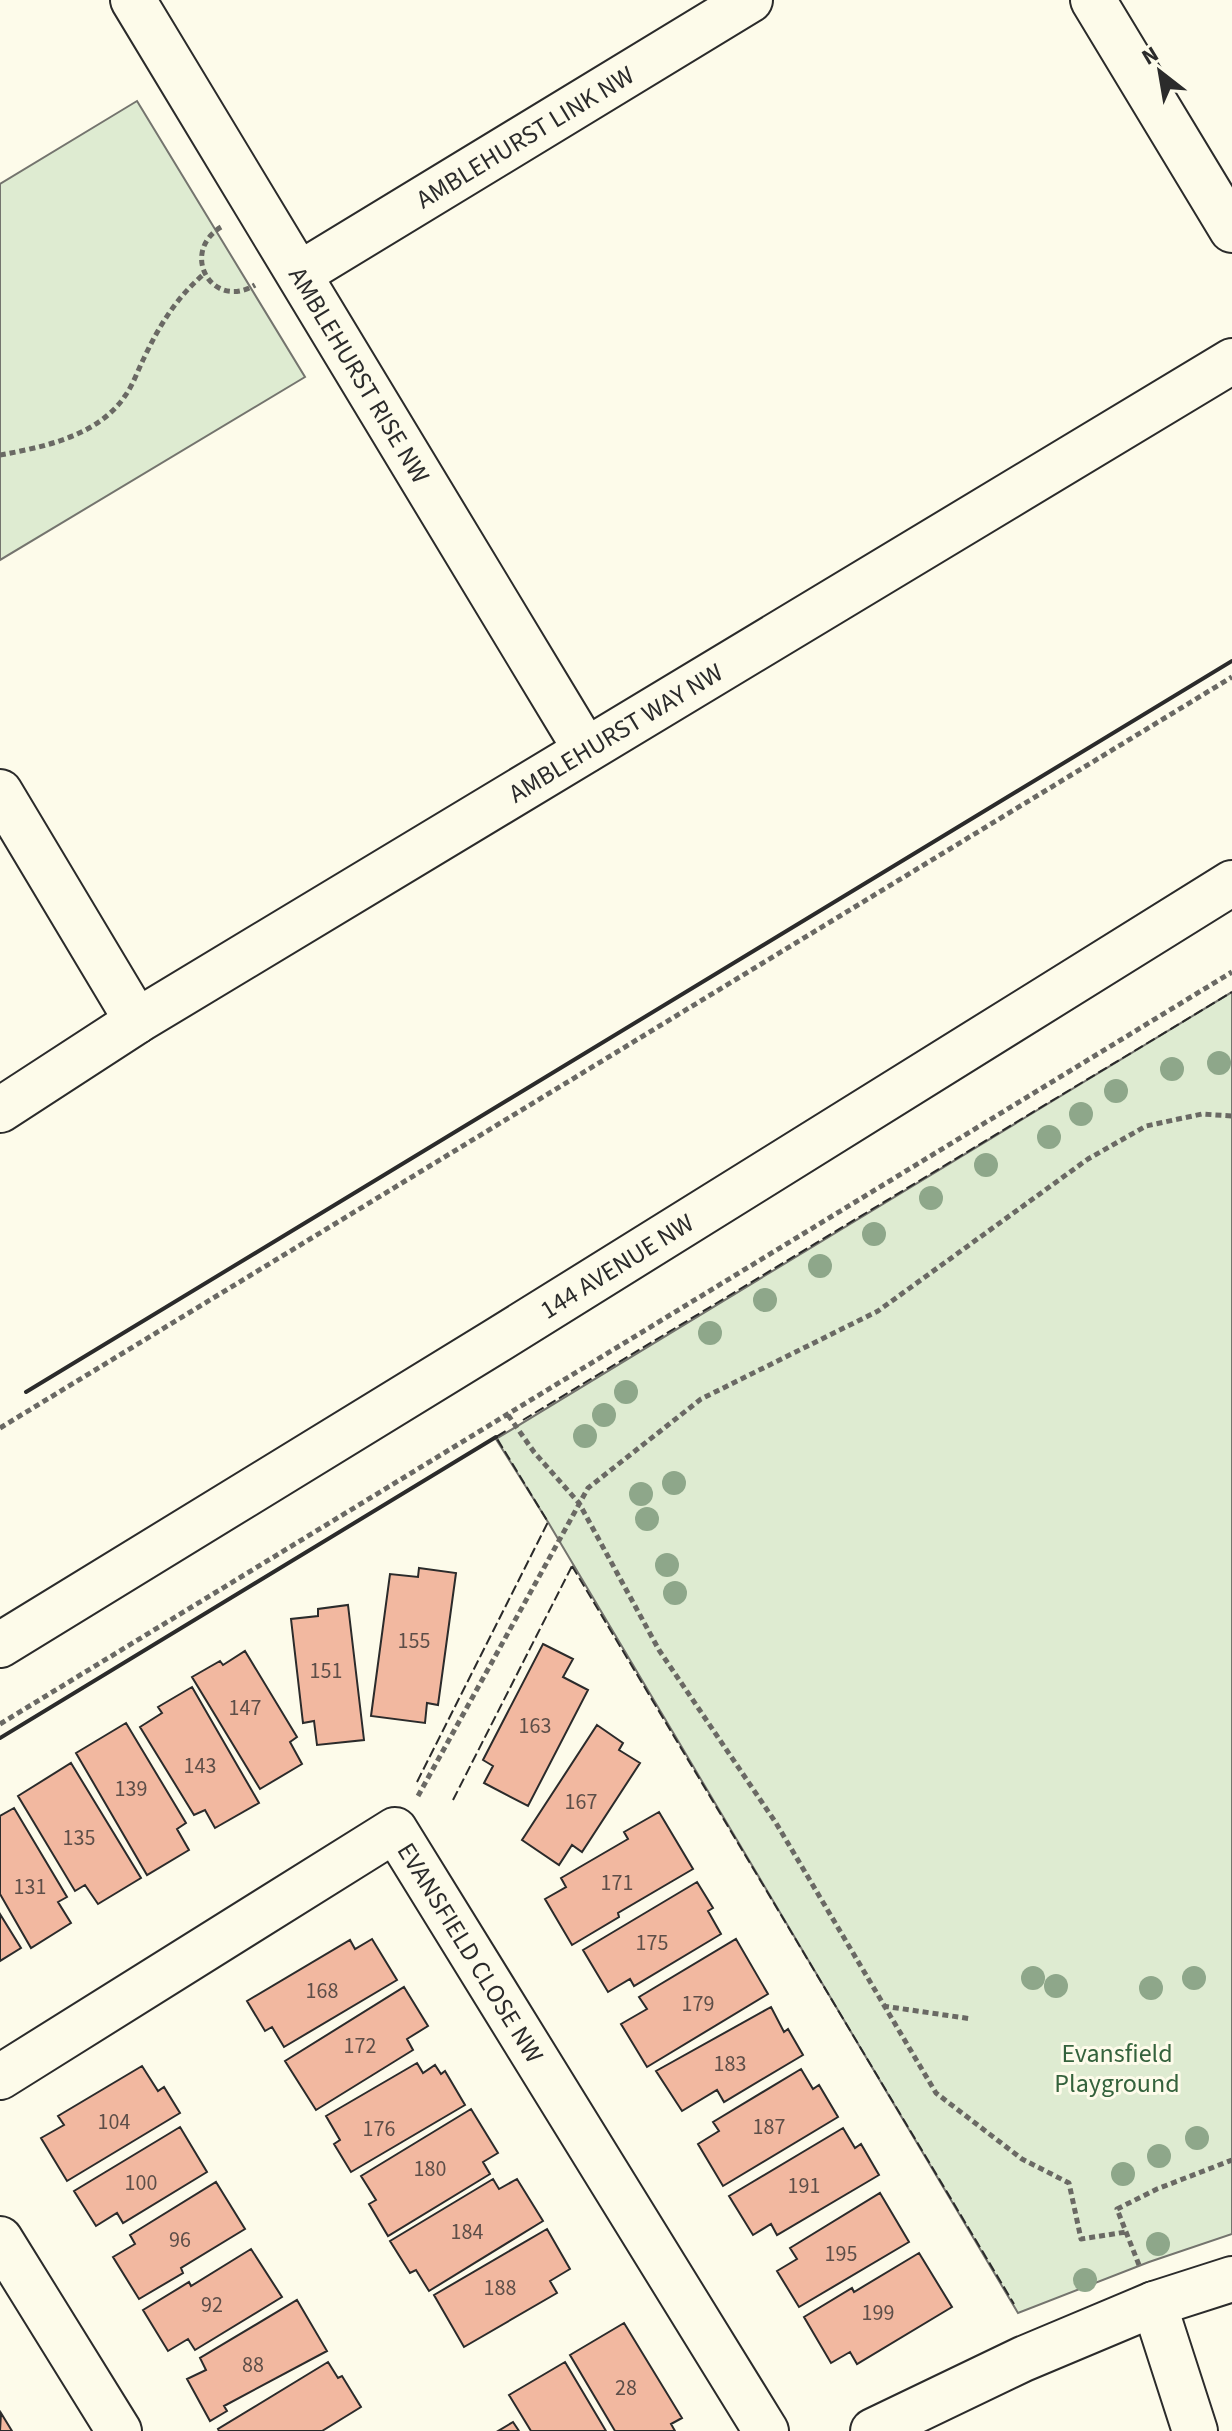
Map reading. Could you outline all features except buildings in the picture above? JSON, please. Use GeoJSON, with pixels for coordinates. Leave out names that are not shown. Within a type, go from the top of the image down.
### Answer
{"type":"FeatureCollection","features":[{"type":"Feature","properties":{"kind":"street","name":"AMBLEHURST RISE NW"},"geometry":{"type":"LineString","coordinates":[[133,0],[301,273],[586,750]]}},
{"type":"Feature","properties":{"kind":"street","name":"AMBLEHURST LINK NW"},"geometry":{"type":"LineString","coordinates":[[301,273],[750,0]]}},
{"type":"Feature","properties":{"kind":"street"},"geometry":{"type":"LineString","coordinates":[[1093,0],[1232,230]]}},
{"type":"Feature","properties":{"kind":"street","name":"AMBLEHURST WAY NW"},"geometry":{"type":"LineString","coordinates":[[0,1110],[137,1021],[1232,361]]}},
{"type":"Feature","properties":{"kind":"street"},"geometry":{"type":"LineString","coordinates":[[0,792],[137,1021]]}},
{"type":"Feature","properties":{"kind":"street","name":"144 AVENUE NW"},"geometry":{"type":"LineString","coordinates":[[0,1645],[1232,883]]}},
{"type":"Feature","properties":{"kind":"street","name":"EVANSFIELD CLOSE NW"},"geometry":{"type":"LineString","coordinates":[[0,2077],[395,1830],[766,2431]]}},
{"type":"Feature","properties":{"kind":"street"},"geometry":{"type":"LineString","coordinates":[[0,2239],[119,2431]]}},
{"type":"Feature","properties":{"kind":"street"},"geometry":{"type":"LineString","coordinates":[[873,2431],[1023,2359],[1154,2304],[1232,2279]]}},
{"type":"Feature","properties":{"kind":"street"},"geometry":{"type":"LineString","coordinates":[[1154,2304],[1195,2431]]}},
{"type":"Feature","properties":{"kind":"path"},"geometry":{"type":"LineString","coordinates":[[0,455],[73,436],[117,407],[176,301],[205,273]]}},
{"type":"Feature","properties":{"kind":"path"},"geometry":{"type":"LineString","coordinates":[[0,1428],[1232,677]]}},
{"type":"Feature","properties":{"kind":"path"},"geometry":{"type":"LineString","coordinates":[[0,1724],[1232,972]]}},
{"type":"Feature","properties":{"kind":"path"},"geometry":{"type":"LineString","coordinates":[[424,1787],[588,1488],[701,1399],[878,1311],[1088,1159],[1146,1126],[1202,1114],[1232,1116]]}},
{"type":"Feature","properties":{"kind":"path"},"geometry":{"type":"LineString","coordinates":[[508,1415],[534,1452],[579,1503],[659,1650],[776,1823],[936,2093],[1022,2159],[1069,2183],[1081,2239],[1126,2232]]}},
{"type":"Feature","properties":{"kind":"path"},"geometry":{"type":"LineString","coordinates":[[882,2006],[972,2019]]}},
{"type":"Feature","properties":{"kind":"path"},"geometry":{"type":"LineString","coordinates":[[1154,2304],[1117,2209],[1157,2189],[1232,2160]]}},
{"type":"Feature","properties":{"kind":"green space"},"geometry":{"type":"Polygon","coordinates":[[[137,101],[305,377],[0,560],[0,184],[137,101]]]}},
{"type":"Feature","properties":{"kind":"green space","name":"Evansfield Playground"},"geometry":{"type":"Polygon","coordinates":[[[1232,992],[1232,2234],[1149,2262],[1018,2313],[496,1439],[1232,992]]]}},
{"type":"Feature","properties":{"kind":"fence"},"geometry":{"type":"LineString","coordinates":[[523,1420],[1232,992]]}},
{"type":"Feature","properties":{"kind":"fence"},"geometry":{"type":"LineString","coordinates":[[417,1782],[548,1522],[496,1437],[509,1429]]}},
{"type":"Feature","properties":{"kind":"fence"},"geometry":{"type":"LineString","coordinates":[[572,1566],[1014,2304]]}},
{"type":"Feature","properties":{"kind":"fence"},"geometry":{"type":"LineString","coordinates":[[453,1800],[572,1566]]}},
{"type":"Feature","properties":{"kind":"wall"},"geometry":{"type":"LineString","coordinates":[[26,1392],[1232,661]]}},
{"type":"Feature","properties":{"kind":"wall"},"geometry":{"type":"LineString","coordinates":[[0,1738],[496,1437]]}}]}
